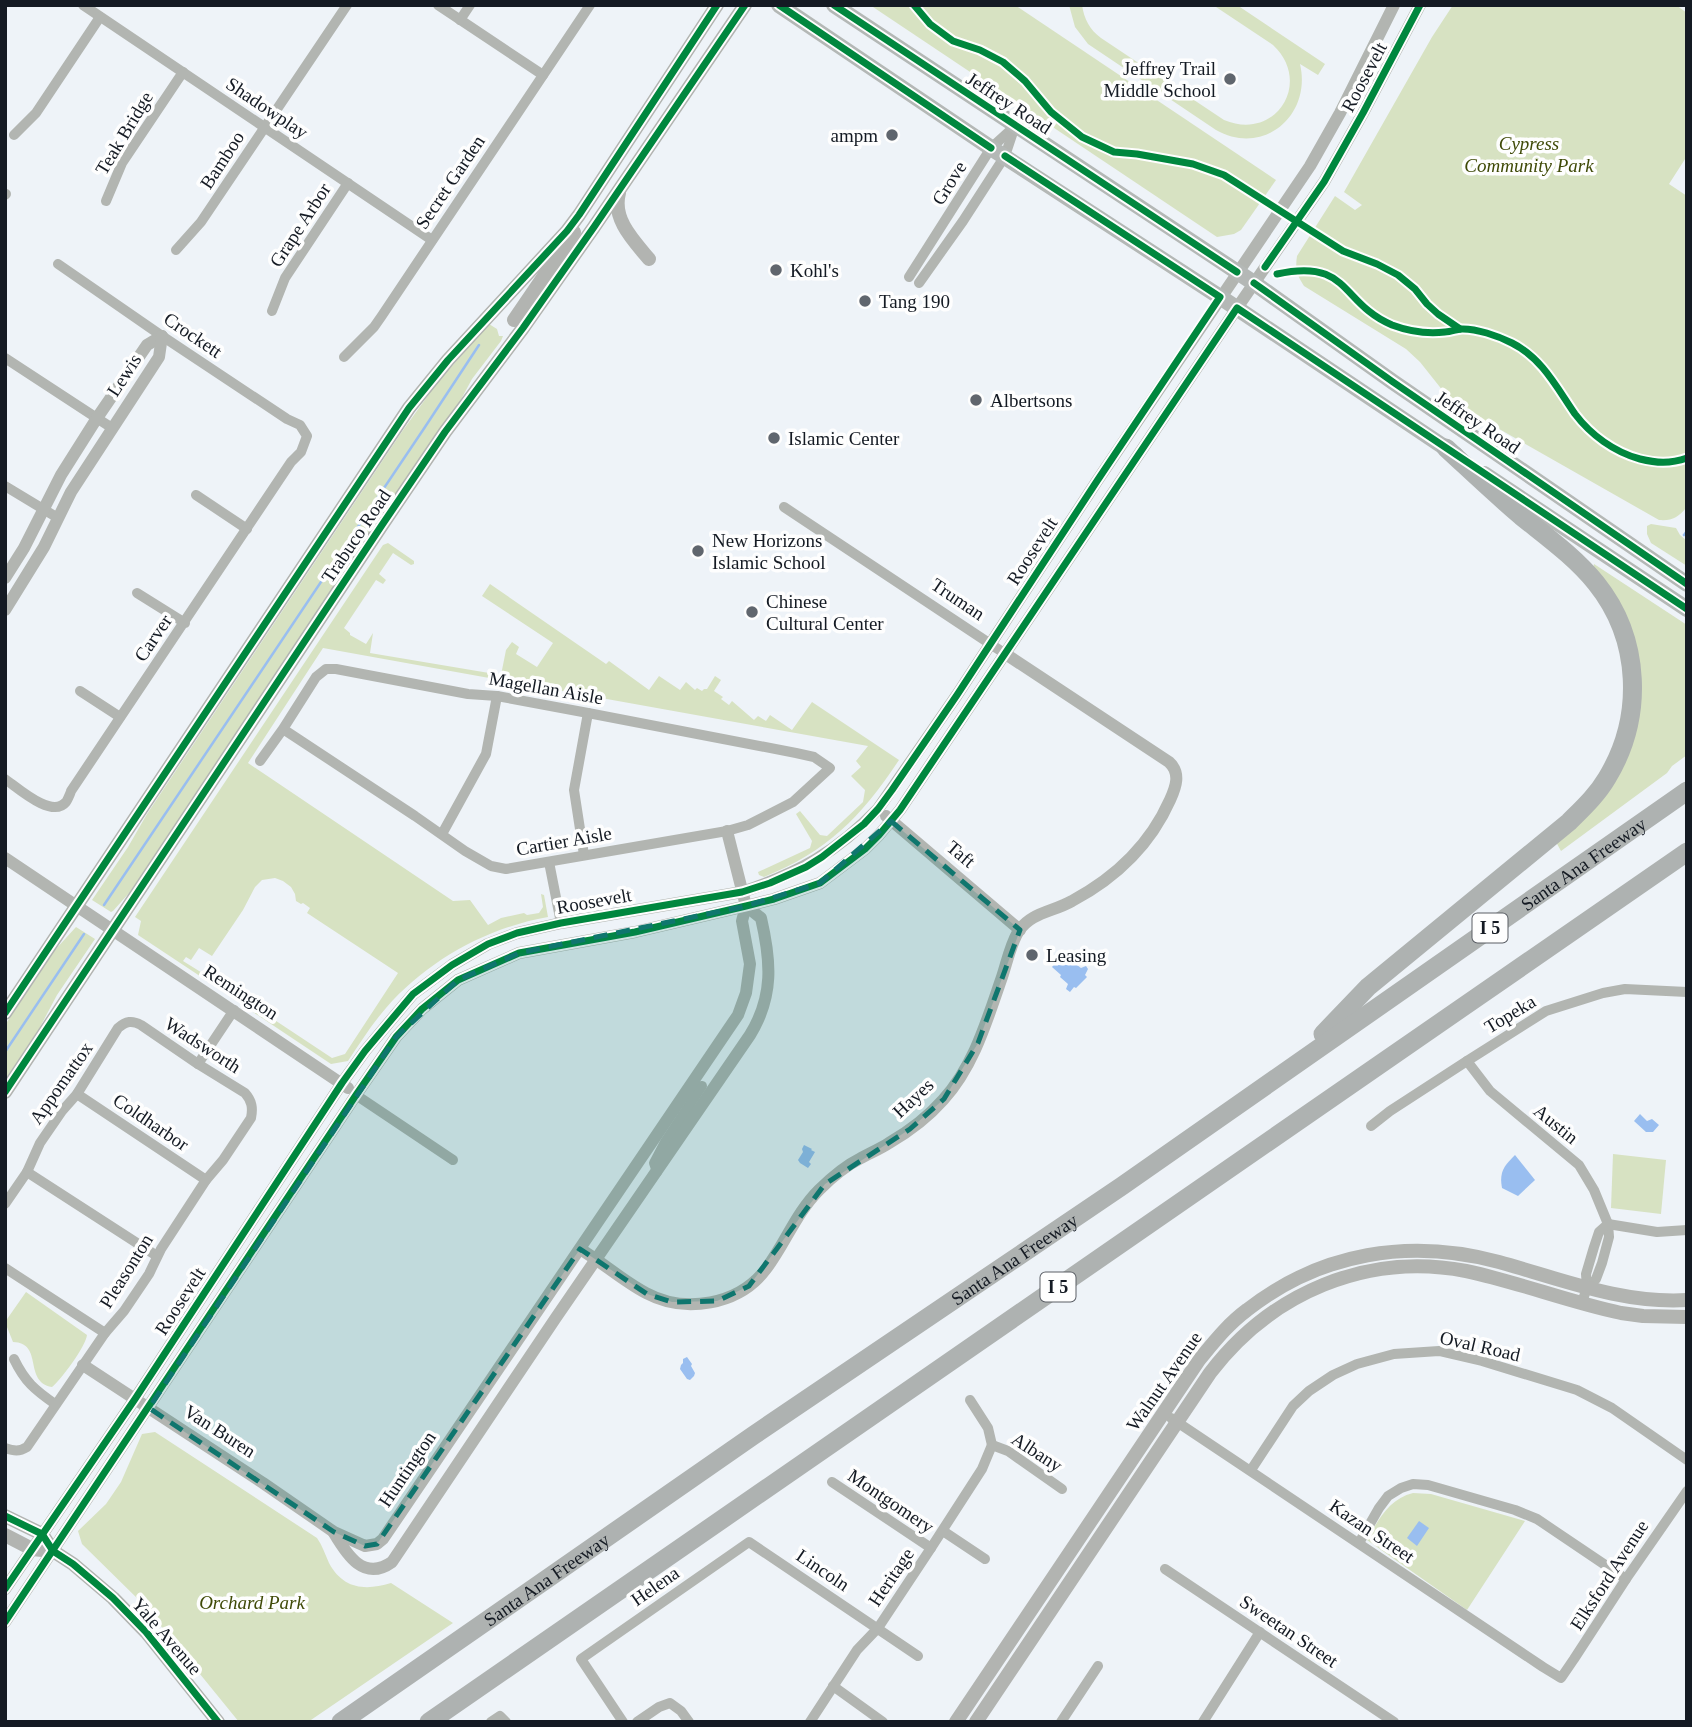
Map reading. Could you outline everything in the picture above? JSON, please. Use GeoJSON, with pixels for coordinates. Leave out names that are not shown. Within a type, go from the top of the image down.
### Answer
{"type":"FeatureCollection","features":[{"type":"Feature","properties":{"kind":"highway"},"geometry":{"type":"LineString","coordinates":[[1294,1065],[1368,987],[1569,822],[1592,799],[1607,778],[1629,727],[1633,673],[1629,650],[1620,625],[1604,595],[1566,553],[1446,449]]}},
{"type":"Feature","properties":{"kind":"highway","name":"Santa Ana Freeway"},"geometry":{"type":"LineString","coordinates":[[341,1722],[743,1443],[1122,1186],[1685,792]]}},
{"type":"Feature","properties":{"kind":"highway","name":"I 5"},"geometry":{"type":"LineString","coordinates":[[429,1722],[1687,852]]}},
{"type":"Feature","properties":{"kind":"main road","name":"Trabuco Road"},"geometry":{"type":"LineString","coordinates":[[5,1013],[409,408],[447,360],[567,231],[717,5]]}},
{"type":"Feature","properties":{"kind":"main road","name":"Trabuco Road"},"geometry":{"type":"LineString","coordinates":[[5,1092],[445,432],[519,324],[621,187],[745,5]]}},
{"type":"Feature","properties":{"kind":"main road","name":"Jeffrey Road"},"geometry":{"type":"LineString","coordinates":[[779,5],[1687,609]]}},
{"type":"Feature","properties":{"kind":"main road","name":"Jeffrey Road"},"geometry":{"type":"LineString","coordinates":[[834,5],[1254,283],[1687,584]]}},
{"type":"Feature","properties":{"kind":"main road"},"geometry":{"type":"LineString","coordinates":[[621,187],[617,200],[618,213],[627,233],[649,259]]}},
{"type":"Feature","properties":{"kind":"main road"},"geometry":{"type":"LineString","coordinates":[[496,307],[519,324],[573,234],[579,215]]}},
{"type":"Feature","properties":{"kind":"main road"},"geometry":{"type":"LineString","coordinates":[[1423,1267],[1426,1250]]}},
{"type":"Feature","properties":{"kind":"main road","name":"Walnut Avenue"},"geometry":{"type":"LineString","coordinates":[[956,1722],[1199,1360],[1245,1311],[1277,1289],[1314,1270],[1341,1261],[1383,1252],[1426,1250],[1455,1252],[1482,1258],[1618,1295],[1645,1300],[1687,1300]]}},
{"type":"Feature","properties":{"kind":"main road","name":"Walnut Avenue"},"geometry":{"type":"LineString","coordinates":[[976,1722],[1210,1373],[1253,1327],[1279,1307],[1316,1288],[1348,1276],[1388,1268],[1423,1267],[1475,1273],[1614,1312],[1643,1317],[1687,1317]]}},
{"type":"Feature","properties":{"kind":"main road"},"geometry":{"type":"LineString","coordinates":[[5,1516],[42,1534]]}},
{"type":"Feature","properties":{"kind":"main road","name":"Yale Avenue"},"geometry":{"type":"LineString","coordinates":[[42,1534],[53,1551],[73,1564],[131,1616],[218,1722]]}},
{"type":"Feature","properties":{"kind":"main road"},"geometry":{"type":"LineString","coordinates":[[5,1535],[32,1549],[53,1551]]}},
{"type":"Feature","properties":{"kind":"street","name":"Shadowplay"},"geometry":{"type":"LineString","coordinates":[[83,5],[432,240]]}},
{"type":"Feature","properties":{"kind":"street","name":"Bamboo"},"geometry":{"type":"LineString","coordinates":[[176,250],[201,222],[347,5]]}},
{"type":"Feature","properties":{"kind":"street"},"geometry":{"type":"LineString","coordinates":[[438,5],[543,75]]}},
{"type":"Feature","properties":{"kind":"street"},"geometry":{"type":"LineString","coordinates":[[460,20],[470,5]]}},
{"type":"Feature","properties":{"kind":"street","name":"Secret Garden"},"geometry":{"type":"LineString","coordinates":[[344,357],[374,327],[590,5]]}},
{"type":"Feature","properties":{"kind":"street","name":"Roosevelt"},"geometry":{"type":"LineString","coordinates":[[5,1589],[135,1399],[342,1083],[413,994],[452,965],[488,944],[517,933],[742,891],[779,879],[814,862],[838,846],[878,809],[1302,177],[1325,140],[1394,5]]}},
{"type":"Feature","properties":{"kind":"street","name":"Roosevelt"},"geometry":{"type":"LineString","coordinates":[[5,1622],[356,1095],[396,1038],[422,1009],[458,980],[519,953],[635,932],[774,899],[820,883],[865,849],[891,821],[1324,182],[1420,5]]}},
{"type":"Feature","properties":{"kind":"street"},"geometry":{"type":"LineString","coordinates":[[13,135],[36,113],[100,17]]}},
{"type":"Feature","properties":{"kind":"street","name":"Teak Bridge"},"geometry":{"type":"LineString","coordinates":[[106,201],[122,163],[183,72]]}},
{"type":"Feature","properties":{"kind":"street","name":"Grove"},"geometry":{"type":"LineString","coordinates":[[914,280],[1015,126]]}},
{"type":"Feature","properties":{"kind":"street","name":"Grape Arbor"},"geometry":{"type":"LineString","coordinates":[[272,311],[285,278],[348,183]]}},
{"type":"Feature","properties":{"kind":"street","name":"Crockett"},"geometry":{"type":"LineString","coordinates":[[58,264],[162,336],[300,425],[307,436]]}},
{"type":"Feature","properties":{"kind":"street","name":"Lewis"},"geometry":{"type":"LineString","coordinates":[[5,578],[24,548],[61,475],[97,418],[147,345],[162,336]]}},
{"type":"Feature","properties":{"kind":"street","name":"Lewis"},"geometry":{"type":"LineString","coordinates":[[5,610],[44,547],[71,492],[159,357],[162,336]]}},
{"type":"Feature","properties":{"kind":"street"},"geometry":{"type":"LineString","coordinates":[[5,358],[112,428]]}},
{"type":"Feature","properties":{"kind":"street","name":"Carver"},"geometry":{"type":"LineString","coordinates":[[5,779],[46,806],[52,807],[67,802],[71,791],[291,462],[301,452],[307,436]]}},
{"type":"Feature","properties":{"kind":"street"},"geometry":{"type":"LineString","coordinates":[[1097,481],[1114,492]]}},
{"type":"Feature","properties":{"kind":"street"},"geometry":{"type":"LineString","coordinates":[[5,486],[58,518]]}},
{"type":"Feature","properties":{"kind":"street"},"geometry":{"type":"LineString","coordinates":[[196,495],[247,528]]}},
{"type":"Feature","properties":{"kind":"street","name":"Truman"},"geometry":{"type":"LineString","coordinates":[[784,507],[1174,766],[1177,779],[1161,819],[1149,839],[1132,858],[1116,873],[1072,902],[1040,913],[1020,930]]}},
{"type":"Feature","properties":{"kind":"street"},"geometry":{"type":"LineString","coordinates":[[137,593],[185,623]]}},
{"type":"Feature","properties":{"kind":"street","name":"Magellan Aisle"},"geometry":{"type":"LineString","coordinates":[[283,729],[316,677],[326,669],[336,669],[468,694],[497,696],[589,712],[796,753],[814,757],[830,768]]}},
{"type":"Feature","properties":{"kind":"street"},"geometry":{"type":"LineString","coordinates":[[80,691],[120,718]]}},
{"type":"Feature","properties":{"kind":"street"},"geometry":{"type":"LineString","coordinates":[[442,834],[486,754],[497,696]]}},
{"type":"Feature","properties":{"kind":"street"},"geometry":{"type":"LineString","coordinates":[[584,855],[574,790],[589,712]]}},
{"type":"Feature","properties":{"kind":"street"},"geometry":{"type":"LineString","coordinates":[[260,761],[283,729]]}},
{"type":"Feature","properties":{"kind":"street","name":"Cartier Aisle"},"geometry":{"type":"LineString","coordinates":[[283,729],[465,851],[491,866],[506,869],[727,831],[748,825],[793,802],[830,768]]}},
{"type":"Feature","properties":{"kind":"street","name":"Taft"},"geometry":{"type":"LineString","coordinates":[[878,809],[1020,930]]}},
{"type":"Feature","properties":{"kind":"street","name":"Huntington"},"geometry":{"type":"LineString","coordinates":[[334,1532],[352,1560],[365,1568],[377,1569],[392,1562],[657,1172],[703,1086],[746,993],[750,964],[742,921],[746,906],[727,831]]}},
{"type":"Feature","properties":{"kind":"street","name":"Remington"},"geometry":{"type":"LineString","coordinates":[[5,858],[453,1160]]}},
{"type":"Feature","properties":{"kind":"street"},"geometry":{"type":"LineString","coordinates":[[548,862],[561,923]]}},
{"type":"Feature","properties":{"kind":"street","name":"Huntington"},"geometry":{"type":"LineString","coordinates":[[334,1532],[365,1546],[377,1544],[383,1539],[580,1249],[703,1086],[757,1023],[767,992],[769,959],[761,918],[746,906]]}},
{"type":"Feature","properties":{"kind":"street","name":"Hayes"},"geometry":{"type":"LineString","coordinates":[[580,1249],[647,1294],[672,1302],[694,1304],[717,1301],[749,1286],[766,1269],[800,1212],[825,1184],[857,1159],[888,1144],[909,1129],[944,1099],[964,1071],[978,1043],[1013,942],[1020,930]]}},
{"type":"Feature","properties":{"kind":"street","name":"Topeka"},"geometry":{"type":"LineString","coordinates":[[1371,1126],[1546,1011],[1625,989],[1687,992]]}},
{"type":"Feature","properties":{"kind":"street"},"geometry":{"type":"LineString","coordinates":[[198,1064],[233,1010]]}},
{"type":"Feature","properties":{"kind":"street","name":"Wadsworth"},"geometry":{"type":"LineString","coordinates":[[128,1021],[135,1021],[245,1093],[252,1106]]}},
{"type":"Feature","properties":{"kind":"street","name":"Appomattox"},"geometry":{"type":"LineString","coordinates":[[5,1204],[27,1172],[40,1143],[77,1094],[118,1027],[128,1021]]}},
{"type":"Feature","properties":{"kind":"street","name":"Austin"},"geometry":{"type":"LineString","coordinates":[[1467,1061],[1490,1091],[1579,1165],[1594,1190],[1608,1224]]}},
{"type":"Feature","properties":{"kind":"street","name":"Coldharbor"},"geometry":{"type":"LineString","coordinates":[[77,1094],[206,1180]]}},
{"type":"Feature","properties":{"kind":"street","name":"Pleasonton"},"geometry":{"type":"LineString","coordinates":[[5,1448],[15,1451],[27,1447],[149,1274],[157,1256],[206,1180],[249,1122],[252,1106]]}},
{"type":"Feature","properties":{"kind":"street"},"geometry":{"type":"LineString","coordinates":[[27,1172],[157,1256]]}},
{"type":"Feature","properties":{"kind":"street"},"geometry":{"type":"LineString","coordinates":[[1582,1303],[1587,1287],[1586,1274],[1599,1232],[1608,1224],[1657,1232],[1687,1230]]}},
{"type":"Feature","properties":{"kind":"street"},"geometry":{"type":"LineString","coordinates":[[5,1268],[105,1333]]}},
{"type":"Feature","properties":{"kind":"street","name":"Oval Road"},"geometry":{"type":"LineString","coordinates":[[1251,1470],[1293,1406],[1333,1375],[1357,1364],[1394,1354],[1439,1351],[1577,1390],[1612,1408],[1687,1460]]}},
{"type":"Feature","properties":{"kind":"street"},"geometry":{"type":"LineString","coordinates":[[15,1359],[21,1373],[34,1389],[55,1404]]}},
{"type":"Feature","properties":{"kind":"street","name":"Van Buren"},"geometry":{"type":"LineString","coordinates":[[83,1365],[334,1532]]}},
{"type":"Feature","properties":{"kind":"street"},"geometry":{"type":"LineString","coordinates":[[970,1400],[988,1428],[992,1445]]}},
{"type":"Feature","properties":{"kind":"street","name":"Kazan Street"},"geometry":{"type":"LineString","coordinates":[[1163,1412],[1561,1678]]}},
{"type":"Feature","properties":{"kind":"street","name":"Albany"},"geometry":{"type":"LineString","coordinates":[[992,1445],[1008,1451],[1062,1489]]}},
{"type":"Feature","properties":{"kind":"street","name":"Heritage"},"geometry":{"type":"LineString","coordinates":[[810,1722],[857,1650],[878,1628],[943,1531],[982,1469],[992,1445]]}},
{"type":"Feature","properties":{"kind":"street","name":"Montgomery"},"geometry":{"type":"LineString","coordinates":[[832,1482],[931,1548]]}},
{"type":"Feature","properties":{"kind":"street"},"geometry":{"type":"LineString","coordinates":[[1359,1544],[1388,1496],[1413,1484],[1428,1485],[1515,1510],[1536,1519],[1626,1579]]}},
{"type":"Feature","properties":{"kind":"street","name":"Elksford Avenue"},"geometry":{"type":"LineString","coordinates":[[1561,1678],[1687,1491]]}},
{"type":"Feature","properties":{"kind":"street"},"geometry":{"type":"LineString","coordinates":[[943,1531],[985,1559]]}},
{"type":"Feature","properties":{"kind":"street","name":"Lincoln"},"geometry":{"type":"LineString","coordinates":[[749,1542],[918,1656]]}},
{"type":"Feature","properties":{"kind":"street","name":"Helena"},"geometry":{"type":"LineString","coordinates":[[623,1722],[581,1660],[749,1542]]}},
{"type":"Feature","properties":{"kind":"street","name":"Sweetan Street"},"geometry":{"type":"LineString","coordinates":[[1165,1569],[1394,1722]]}},
{"type":"Feature","properties":{"kind":"street"},"geometry":{"type":"LineString","coordinates":[[1203,1722],[1260,1632]]}},
{"type":"Feature","properties":{"kind":"street"},"geometry":{"type":"LineString","coordinates":[[1061,1722],[1098,1666]]}},
{"type":"Feature","properties":{"kind":"street"},"geometry":{"type":"LineString","coordinates":[[833,1686],[883,1722]]}},
{"type":"Feature","properties":{"kind":"street"},"geometry":{"type":"LineString","coordinates":[[637,1722],[670,1703],[681,1711],[689,1722]]}},
{"type":"Feature","properties":{"kind":"street"},"geometry":{"type":"LineString","coordinates":[[491,1722],[501,1716],[506,1722]]}},
{"type":"Feature","properties":{"kind":"highlighted area"},"geometry":{"type":"Polygon","coordinates":[[[891,821],[1020,930],[978,1043],[944,1099],[910,1129],[825,1184],[749,1286],[717,1301],[672,1302],[647,1294],[580,1249],[377,1544],[365,1546],[334,1532],[149,1408],[396,1037],[458,980],[519,953],[746,906],[820,883],[891,821]]]}},
{"type":"Feature","properties":{"kind":"green space"},"geometry":{"type":"Polygon","coordinates":[[[870,5],[1015,5],[1276,180],[1241,230],[1217,237],[870,5]]]}},
{"type":"Feature","properties":{"kind":"green space"},"geometry":{"type":"Polygon","coordinates":[[[1069,5],[1082,5],[1088,24],[1101,38],[1224,120],[1243,125],[1259,123],[1273,116],[1283,105],[1289,91],[1290,75],[1285,60],[1273,45],[1213,5],[1237,5],[1325,64],[1318,75],[1300,64],[1302,83],[1299,100],[1280,126],[1267,134],[1251,138],[1234,137],[1216,130],[1088,44],[1075,27],[1069,5]]]}},
{"type":"Feature","properties":{"kind":"green space","name":"Cypress Community Park"},"geometry":{"type":"Polygon","coordinates":[[[1453,5],[1676,5],[1687,13],[1687,156],[1669,184],[1687,196],[1687,507],[1675,518],[1659,520],[1471,413],[1447,396],[1406,349],[1304,286],[1298,275],[1297,256],[1335,196],[1355,210],[1362,205],[1344,192],[1453,5]]]}},
{"type":"Feature","properties":{"kind":"green space"},"geometry":{"type":"Polygon","coordinates":[[[489,324],[497,329],[499,336],[503,336],[501,341],[472,379],[458,405],[130,892],[111,912],[92,900],[401,433],[437,383],[489,324]]]}},
{"type":"Feature","properties":{"kind":"green space"},"geometry":{"type":"Polygon","coordinates":[[[1651,524],[1676,528],[1687,541],[1687,566],[1651,543],[1647,526],[1651,524]]]}},
{"type":"Feature","properties":{"kind":"green space"},"geometry":{"type":"Polygon","coordinates":[[[388,543],[414,561],[414,564],[411,565],[393,553],[379,574],[386,580],[383,584],[376,580],[344,628],[350,635],[366,644],[373,633],[370,653],[501,675],[506,650],[512,642],[519,647],[516,654],[537,667],[553,643],[482,596],[490,584],[606,664],[609,661],[649,690],[659,676],[680,690],[686,682],[695,690],[697,688],[702,691],[707,689],[715,676],[721,680],[714,691],[729,705],[732,701],[754,720],[758,716],[766,721],[770,715],[792,730],[812,702],[899,760],[871,799],[825,844],[787,867],[764,877],[758,872],[810,848],[812,841],[796,814],[800,811],[820,835],[827,836],[863,802],[865,790],[851,776],[861,767],[856,761],[868,746],[323,648],[248,763],[453,901],[470,900],[488,925],[501,918],[539,913],[543,907],[541,894],[544,895],[548,917],[502,929],[439,961],[402,991],[386,1008],[348,1061],[331,1064],[253,1012],[247,1005],[256,1000],[261,1003],[258,1009],[332,1058],[345,1054],[398,973],[307,913],[310,908],[296,901],[291,887],[283,881],[275,878],[262,880],[255,887],[212,956],[199,948],[191,960],[186,957],[183,961],[228,989],[233,984],[227,994],[138,935],[141,921],[135,917],[383,545],[388,543]]]}},
{"type":"Feature","properties":{"kind":"green space"},"geometry":{"type":"Polygon","coordinates":[[[1594,564],[1687,625],[1687,755],[1667,773],[1561,851],[1556,842],[1589,813],[1639,692],[1593,568],[1594,564]]]}},
{"type":"Feature","properties":{"kind":"green space"},"geometry":{"type":"Polygon","coordinates":[[[76,927],[95,939],[5,1080],[5,1025],[55,950],[76,927]]]}},
{"type":"Feature","properties":{"kind":"green space"},"geometry":{"type":"Polygon","coordinates":[[[1613,1154],[1666,1160],[1661,1214],[1611,1208],[1613,1154]]]}},
{"type":"Feature","properties":{"kind":"green space"},"geometry":{"type":"Polygon","coordinates":[[[26,1292],[87,1335],[72,1362],[52,1387],[43,1384],[38,1378],[28,1349],[13,1342],[5,1322],[26,1292]]]}},
{"type":"Feature","properties":{"kind":"green space","name":"Orchard Park"},"geometry":{"type":"Polygon","coordinates":[[[155,1432],[317,1538],[335,1572],[348,1583],[372,1587],[391,1583],[453,1623],[308,1722],[239,1722],[143,1604],[82,1544],[78,1531],[106,1504],[121,1482],[142,1434],[155,1432]]]}},
{"type":"Feature","properties":{"kind":"green space"},"geometry":{"type":"Polygon","coordinates":[[[1413,1493],[1431,1494],[1525,1521],[1467,1610],[1367,1540],[1391,1505],[1413,1493]]]}},
{"type":"Feature","properties":{"kind":"water"},"geometry":{"type":"Polygon","coordinates":[[[1062,955],[1071,963],[1081,968],[1086,966],[1088,969],[1085,975],[1087,977],[1070,992],[1066,989],[1068,984],[1052,967],[1062,955]]]}},
{"type":"Feature","properties":{"kind":"water"},"geometry":{"type":"Polygon","coordinates":[[[1640,1114],[1647,1121],[1652,1119],[1659,1125],[1653,1132],[1646,1132],[1634,1121],[1640,1114]]]}},
{"type":"Feature","properties":{"kind":"water"},"geometry":{"type":"Polygon","coordinates":[[[804,1145],[815,1152],[808,1168],[798,1160],[804,1145]]]}},
{"type":"Feature","properties":{"kind":"water"},"geometry":{"type":"Polygon","coordinates":[[[1515,1155],[1535,1180],[1518,1196],[1502,1188],[1501,1182],[1503,1170],[1515,1155]]]}},
{"type":"Feature","properties":{"kind":"water"},"geometry":{"type":"Polygon","coordinates":[[[687,1357],[695,1373],[690,1380],[680,1369],[683,1359],[687,1357]]]}},
{"type":"Feature","properties":{"kind":"water"},"geometry":{"type":"Polygon","coordinates":[[[1419,1521],[1429,1528],[1417,1546],[1407,1538],[1419,1521]]]}},
{"type":"Feature","properties":{"kind":"waterway"},"geometry":{"type":"LineString","coordinates":[[104,905],[479,345]]}},
{"type":"Feature","properties":{"kind":"waterway"},"geometry":{"type":"LineString","coordinates":[[1684,535],[1687,531]]}},
{"type":"Feature","properties":{"kind":"waterway"},"geometry":{"type":"LineString","coordinates":[[5,1052],[84,934]]}},
{"type":"Feature","properties":{"kind":"cycle path"},"geometry":{"type":"LineString","coordinates":[[5,1013],[409,408],[448,360],[567,231],[717,5]]}},
{"type":"Feature","properties":{"kind":"cycle path"},"geometry":{"type":"LineString","coordinates":[[5,1092],[445,432],[594,227],[745,5]]}},
{"type":"Feature","properties":{"kind":"cycle path"},"geometry":{"type":"LineString","coordinates":[[779,5],[991,148]]}},
{"type":"Feature","properties":{"kind":"cycle path"},"geometry":{"type":"LineString","coordinates":[[834,5],[1237,272]]}},
{"type":"Feature","properties":{"kind":"cycle path"},"geometry":{"type":"LineString","coordinates":[[914,5],[930,24],[953,41],[980,50],[1003,62],[1025,81],[1051,112],[1082,137],[1114,152],[1193,164],[1224,175],[1343,251],[1398,275],[1438,314],[1460,329]]}},
{"type":"Feature","properties":{"kind":"cycle path"},"geometry":{"type":"LineString","coordinates":[[1265,267],[1324,182],[1420,5]]}},
{"type":"Feature","properties":{"kind":"cycle path"},"geometry":{"type":"LineString","coordinates":[[5,1589],[135,1399],[342,1083],[413,994],[452,965],[488,944],[517,933],[742,892],[770,883],[822,857],[864,824],[892,790],[1220,297],[1005,156]]}},
{"type":"Feature","properties":{"kind":"cycle path"},"geometry":{"type":"LineString","coordinates":[[1277,274],[1301,271],[1318,272],[1332,277],[1375,316],[1398,327],[1431,333],[1473,330],[1506,340],[1523,349],[1540,365],[1581,422],[1604,442],[1630,456],[1646,460],[1669,462],[1687,458]]}},
{"type":"Feature","properties":{"kind":"cycle path"},"geometry":{"type":"LineString","coordinates":[[1254,283],[1687,584]]}},
{"type":"Feature","properties":{"kind":"cycle path"},"geometry":{"type":"LineString","coordinates":[[5,1622],[356,1095],[396,1037],[422,1009],[458,980],[519,953],[635,932],[774,899],[820,883],[865,849],[900,810],[1237,308],[1687,609]]}},
{"type":"Feature","properties":{"kind":"cycle path"},"geometry":{"type":"LineString","coordinates":[[5,1516],[42,1534],[53,1551],[113,1598],[146,1632],[218,1722]]}},
{"type":"Feature","properties":{"kind":"place","name":"Jeffrey Trail Middle School"},"geometry":{"type":"Point","coordinates":[1230,79]}},
{"type":"Feature","properties":{"kind":"place","name":"ampm"},"geometry":{"type":"Point","coordinates":[892,135]}},
{"type":"Feature","properties":{"kind":"place","name":"Kohl's"},"geometry":{"type":"Point","coordinates":[776,270]}},
{"type":"Feature","properties":{"kind":"place","name":"Tang 190"},"geometry":{"type":"Point","coordinates":[865,301]}},
{"type":"Feature","properties":{"kind":"place","name":"Albertsons"},"geometry":{"type":"Point","coordinates":[976,400]}},
{"type":"Feature","properties":{"kind":"place","name":"Islamic Center"},"geometry":{"type":"Point","coordinates":[774,438]}},
{"type":"Feature","properties":{"kind":"place","name":"New Horizons Islamic School"},"geometry":{"type":"Point","coordinates":[698,551]}},
{"type":"Feature","properties":{"kind":"place","name":"Chinese Cultural Center"},"geometry":{"type":"Point","coordinates":[752,612]}},
{"type":"Feature","properties":{"kind":"place","name":"Leasing"},"geometry":{"type":"Point","coordinates":[1032,955]}}]}
